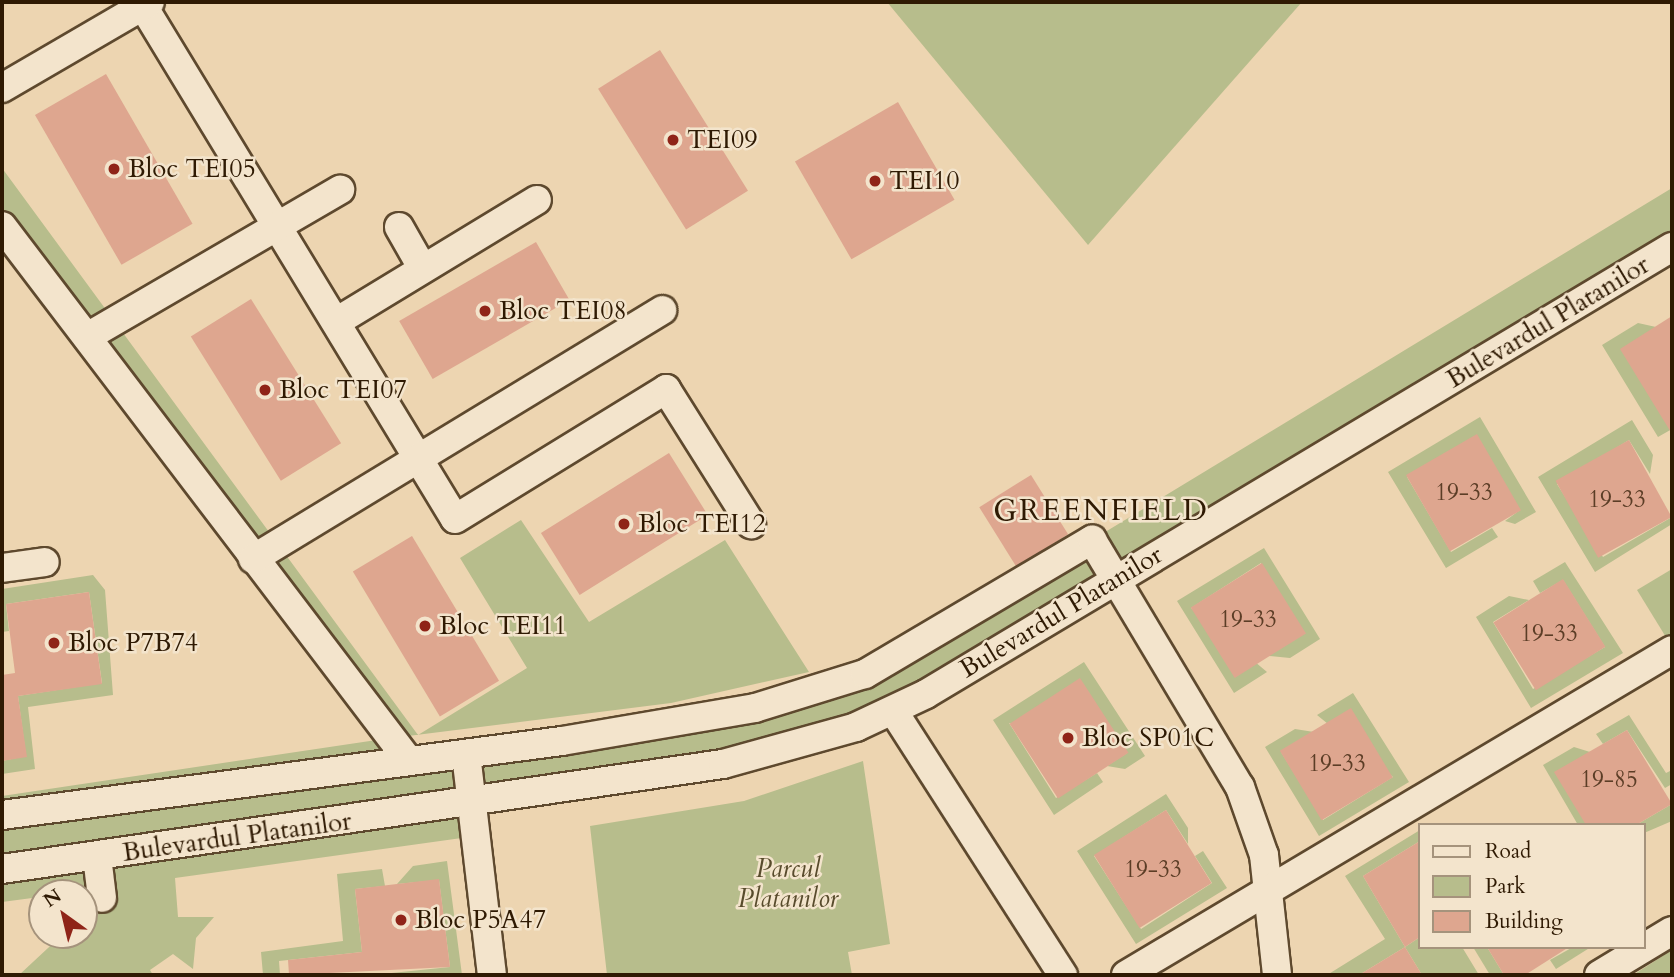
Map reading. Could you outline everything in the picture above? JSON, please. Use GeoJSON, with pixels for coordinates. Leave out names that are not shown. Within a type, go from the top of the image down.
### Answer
{"type":"FeatureCollection","features":[{"type":"Feature","properties":{"kind":"street"},"geometry":{"type":"LineString","coordinates":[[2,89],[146,4],[455,519],[666,389],[751,524]]}},
{"type":"Feature","properties":{"kind":"street"},"geometry":{"type":"LineString","coordinates":[[87,337],[276,224],[340,190]]}},
{"type":"Feature","properties":{"kind":"street"},"geometry":{"type":"LineString","coordinates":[[336,322],[537,200]]}},
{"type":"Feature","properties":{"kind":"street"},"geometry":{"type":"LineString","coordinates":[[2,226],[409,761]]}},
{"type":"Feature","properties":{"kind":"street"},"geometry":{"type":"LineString","coordinates":[[399,227],[424,269]]}},
{"type":"Feature","properties":{"kind":"street","name":"Bulevardul Platanilor"},"geometry":{"type":"LineString","coordinates":[[2,869],[471,804],[723,764],[816,741],[894,712],[1672,247]]}},
{"type":"Feature","properties":{"kind":"street"},"geometry":{"type":"LineString","coordinates":[[253,559],[662,310]]}},
{"type":"Feature","properties":{"kind":"street","name":"Bulevardul Platanilor"},"geometry":{"type":"LineString","coordinates":[[2,815],[466,754],[700,720],[844,683],[1092,540],[1115,578]]}},
{"type":"Feature","properties":{"kind":"street"},"geometry":{"type":"LineString","coordinates":[[2,568],[45,562]]}},
{"type":"Feature","properties":{"kind":"street"},"geometry":{"type":"LineString","coordinates":[[1115,578],[1240,787],[1265,855],[1267,893],[1278,975]]}},
{"type":"Feature","properties":{"kind":"street"},"geometry":{"type":"LineString","coordinates":[[1126,975],[1672,650]]}},
{"type":"Feature","properties":{"kind":"street"},"geometry":{"type":"LineString","coordinates":[[894,712],[1063,975]]}},
{"type":"Feature","properties":{"kind":"street"},"geometry":{"type":"LineString","coordinates":[[466,754],[492,975]]}},
{"type":"Feature","properties":{"kind":"street"},"geometry":{"type":"LineString","coordinates":[[97,856],[102,898]]}},
{"type":"Feature","properties":{"kind":"street"},"geometry":{"type":"LineString","coordinates":[[1646,947],[1672,931]]}},
{"type":"Feature","properties":{"kind":"street"},"geometry":{"type":"LineString","coordinates":[[1599,975],[1642,949]]}},
{"type":"Feature","properties":{"kind":"green space"},"geometry":{"type":"Polygon","coordinates":[[[887,2],[1302,2],[1088,245],[887,2]]]}},
{"type":"Feature","properties":{"kind":"green space"},"geometry":{"type":"Polygon","coordinates":[[[2,168],[418,735],[392,738],[409,761],[807,694],[1092,540],[1672,188],[1672,247],[856,727],[472,804],[476,836],[175,878],[178,917],[214,917],[196,938],[193,969],[173,954],[150,970],[153,975],[19,975],[47,949],[98,949],[98,902],[102,898],[98,889],[98,879],[28,879],[28,899],[2,902],[2,796],[390,738],[2,226],[2,168]]]}},
{"type":"Feature","properties":{"kind":"green space"},"geometry":{"type":"Polygon","coordinates":[[[1638,323],[1656,327],[1665,421],[1672,416],[1672,429],[1658,437],[1602,345],[1638,323]]]}},
{"type":"Feature","properties":{"kind":"green space"},"geometry":{"type":"Polygon","coordinates":[[[1480,417],[1536,512],[1515,524],[1505,521],[1520,510],[1407,477],[1451,552],[1492,528],[1498,537],[1446,568],[1388,472],[1480,417]]]}},
{"type":"Feature","properties":{"kind":"green space"},"geometry":{"type":"Polygon","coordinates":[[[1632,420],[1653,455],[1650,474],[1629,440],[1557,484],[1603,557],[1672,517],[1672,524],[1595,572],[1538,477],[1632,420]]]}},
{"type":"Feature","properties":{"kind":"green space"},"geometry":{"type":"Polygon","coordinates":[[[521,520],[589,622],[725,540],[809,672],[671,703],[419,735],[527,668],[460,558],[521,520]]]}},
{"type":"Feature","properties":{"kind":"green space"},"geometry":{"type":"Polygon","coordinates":[[[1264,548],[1320,639],[1290,658],[1269,656],[1261,563],[1191,608],[1267,672],[1234,693],[1177,601],[1264,548]]]}},
{"type":"Feature","properties":{"kind":"green space"},"geometry":{"type":"Polygon","coordinates":[[[1565,562],[1623,653],[1531,708],[1476,617],[1509,596],[1529,600],[1493,622],[1533,689],[1605,647],[1563,580],[1540,593],[1533,581],[1565,562]]]}},
{"type":"Feature","properties":{"kind":"green space"},"geometry":{"type":"Polygon","coordinates":[[[1672,569],[1672,647],[1637,590],[1672,569]]]}},
{"type":"Feature","properties":{"kind":"green space"},"geometry":{"type":"Polygon","coordinates":[[[93,575],[105,590],[113,695],[28,707],[35,769],[2,774],[2,761],[26,756],[18,696],[102,683],[89,592],[6,604],[9,631],[2,632],[2,589],[93,575]]]}},
{"type":"Feature","properties":{"kind":"green space"},"geometry":{"type":"Polygon","coordinates":[[[1084,662],[1145,756],[1125,769],[1107,766],[1127,753],[1009,723],[1056,798],[1097,773],[1103,782],[1054,815],[993,720],[1084,662]]]}},
{"type":"Feature","properties":{"kind":"green space"},"geometry":{"type":"Polygon","coordinates":[[[1353,693],[1409,782],[1319,836],[1265,747],[1295,729],[1314,732],[1281,752],[1323,820],[1393,777],[1317,715],[1353,693]]]}},
{"type":"Feature","properties":{"kind":"green space"},"geometry":{"type":"Polygon","coordinates":[[[1629,715],[1666,773],[1672,770],[1672,784],[1665,788],[1627,730],[1603,744],[1596,734],[1629,715]]]}},
{"type":"Feature","properties":{"kind":"green space"},"geometry":{"type":"Polygon","coordinates":[[[1574,747],[1590,752],[1586,823],[1577,823],[1543,765],[1574,747]]]}},
{"type":"Feature","properties":{"kind":"green space","name":"Parcul Platanilor"},"geometry":{"type":"Polygon","coordinates":[[[863,761],[890,944],[848,952],[852,975],[607,975],[590,826],[744,801],[863,761]]]}},
{"type":"Feature","properties":{"kind":"green space"},"geometry":{"type":"Polygon","coordinates":[[[1166,794],[1188,828],[1188,844],[1166,810],[1094,856],[1141,929],[1212,883],[1195,856],[1203,851],[1227,888],[1136,944],[1077,851],[1166,794]]]}},
{"type":"Feature","properties":{"kind":"green space"},"geometry":{"type":"Polygon","coordinates":[[[1672,804],[1672,821],[1646,832],[1646,823],[1639,823],[1672,804]]]}},
{"type":"Feature","properties":{"kind":"green space"},"geometry":{"type":"Polygon","coordinates":[[[1418,831],[1418,842],[1363,876],[1405,947],[1359,975],[1327,975],[1385,939],[1345,876],[1418,831]]]}},
{"type":"Feature","properties":{"kind":"green space"},"geometry":{"type":"Polygon","coordinates":[[[447,861],[462,975],[372,975],[450,967],[439,880],[397,884],[413,866],[447,861]]]}},
{"type":"Feature","properties":{"kind":"green space"},"geometry":{"type":"Polygon","coordinates":[[[382,869],[385,886],[355,889],[362,952],[279,961],[280,975],[263,975],[261,952],[343,941],[337,874],[382,869]]]}},
{"type":"Feature","properties":{"kind":"green space"},"geometry":{"type":"Polygon","coordinates":[[[1418,938],[1418,949],[1463,949],[1479,975],[1422,975],[1405,947],[1418,938]]]}},
{"type":"Feature","properties":{"kind":"green space"},"geometry":{"type":"Polygon","coordinates":[[[1474,949],[1488,949],[1504,975],[1490,975],[1474,949]]]}},
{"type":"Feature","properties":{"kind":"green space"},"geometry":{"type":"Polygon","coordinates":[[[1569,949],[1588,949],[1556,969],[1550,960],[1569,949]]]}},
{"type":"Feature","properties":{"kind":"green space"},"geometry":{"type":"Polygon","coordinates":[[[1672,950],[1672,975],[1633,975],[1672,950]]]}},
{"type":"Feature","properties":{"kind":"building","name":"TEI09"},"geometry":{"type":"Polygon","coordinates":[[[660,50],[748,191],[686,229],[598,89],[660,50]]]}},
{"type":"Feature","properties":{"kind":"building","name":"Bloc TEI05"},"geometry":{"type":"Polygon","coordinates":[[[106,74],[192,224],[121,265],[35,115],[106,74]]]}},
{"type":"Feature","properties":{"kind":"building","name":"TEI10"},"geometry":{"type":"Polygon","coordinates":[[[898,102],[954,200],[851,259],[795,162],[898,102]]]}},
{"type":"Feature","properties":{"kind":"building","name":"Bloc TEI08"},"geometry":{"type":"Polygon","coordinates":[[[536,242],[570,300],[433,379],[399,321],[536,242]]]}},
{"type":"Feature","properties":{"kind":"building","name":"Bloc TEI07"},"geometry":{"type":"Polygon","coordinates":[[[251,299],[341,443],[281,481],[191,337],[251,299]]]}},
{"type":"Feature","properties":{"kind":"building"},"geometry":{"type":"Polygon","coordinates":[[[1672,316],[1672,434],[1620,349],[1672,316]]]}},
{"type":"Feature","properties":{"kind":"building"},"geometry":{"type":"Polygon","coordinates":[[[1477,434],[1521,510],[1450,551],[1406,475],[1477,434]]]}},
{"type":"Feature","properties":{"kind":"building"},"geometry":{"type":"Polygon","coordinates":[[[1629,440],[1672,517],[1598,558],[1556,481],[1629,440]]]}},
{"type":"Feature","properties":{"kind":"building","name":"Bloc TEI12"},"geometry":{"type":"Polygon","coordinates":[[[669,453],[708,515],[580,595],[541,533],[669,453]]]}},
{"type":"Feature","properties":{"kind":"building"},"geometry":{"type":"Polygon","coordinates":[[[1031,475],[1068,534],[1016,567],[979,507],[1031,475]]]}},
{"type":"Feature","properties":{"kind":"building","name":"Bloc TEI11"},"geometry":{"type":"Polygon","coordinates":[[[412,536],[499,681],[440,716],[353,572],[412,536]]]}},
{"type":"Feature","properties":{"kind":"building"},"geometry":{"type":"Polygon","coordinates":[[[1262,563],[1306,633],[1235,678],[1191,608],[1262,563]]]}},
{"type":"Feature","properties":{"kind":"building"},"geometry":{"type":"Polygon","coordinates":[[[1563,579],[1605,647],[1536,690],[1493,622],[1563,579]]]}},
{"type":"Feature","properties":{"kind":"building","name":"Bloc P7B74"},"geometry":{"type":"Polygon","coordinates":[[[89,592],[102,684],[18,696],[27,757],[2,761],[2,675],[15,673],[6,604],[89,592]]]}},
{"type":"Feature","properties":{"kind":"building","name":"Bloc SP01C"},"geometry":{"type":"Polygon","coordinates":[[[1080,678],[1128,753],[1058,798],[1010,724],[1080,678]]]}},
{"type":"Feature","properties":{"kind":"building"},"geometry":{"type":"Polygon","coordinates":[[[1351,708],[1393,777],[1322,820],[1280,751],[1351,708]]]}},
{"type":"Feature","properties":{"kind":"building"},"geometry":{"type":"Polygon","coordinates":[[[1627,730],[1672,804],[1639,823],[1585,823],[1554,772],[1627,730]]]}},
{"type":"Feature","properties":{"kind":"building"},"geometry":{"type":"Polygon","coordinates":[[[1166,810],[1212,883],[1139,928],[1094,855],[1166,810]]]}},
{"type":"Feature","properties":{"kind":"building"},"geometry":{"type":"Polygon","coordinates":[[[1418,842],[1418,938],[1405,947],[1363,876],[1418,842]]]}},
{"type":"Feature","properties":{"kind":"building","name":"Bloc P5A47"},"geometry":{"type":"Polygon","coordinates":[[[439,879],[450,967],[289,975],[288,960],[362,952],[355,889],[439,879]]]}},
{"type":"Feature","properties":{"kind":"building"},"geometry":{"type":"Polygon","coordinates":[[[1405,947],[1422,975],[1359,975],[1405,947]]]}},
{"type":"Feature","properties":{"kind":"building"},"geometry":{"type":"Polygon","coordinates":[[[1488,949],[1566,949],[1525,975],[1504,975],[1488,949]]]}},
{"type":"Feature","properties":{"kind":"place","name":"TEI09"},"geometry":{"type":"Point","coordinates":[673,140]}},
{"type":"Feature","properties":{"kind":"place","name":"Bloc TEI05"},"geometry":{"type":"Point","coordinates":[114,169]}},
{"type":"Feature","properties":{"kind":"place","name":"TEI10"},"geometry":{"type":"Point","coordinates":[875,181]}},
{"type":"Feature","properties":{"kind":"place","name":"Bloc TEI08"},"geometry":{"type":"Point","coordinates":[485,311]}},
{"type":"Feature","properties":{"kind":"place","name":"Bloc TEI07"},"geometry":{"type":"Point","coordinates":[265,390]}},
{"type":"Feature","properties":{"kind":"place","name":"Bloc TEI12"},"geometry":{"type":"Point","coordinates":[624,524]}},
{"type":"Feature","properties":{"kind":"place","name":"Bloc TEI11"},"geometry":{"type":"Point","coordinates":[425,626]}},
{"type":"Feature","properties":{"kind":"place","name":"Bloc P7B74"},"geometry":{"type":"Point","coordinates":[54,643]}},
{"type":"Feature","properties":{"kind":"place","name":"Bloc SP01C"},"geometry":{"type":"Point","coordinates":[1068,738]}},
{"type":"Feature","properties":{"kind":"place","name":"Bloc P5A47"},"geometry":{"type":"Point","coordinates":[401,920]}},
{"type":"Feature","properties":{"kind":"district","name":"GREENFIELD"},"geometry":{"type":"Point","coordinates":[1101,511]}}]}
